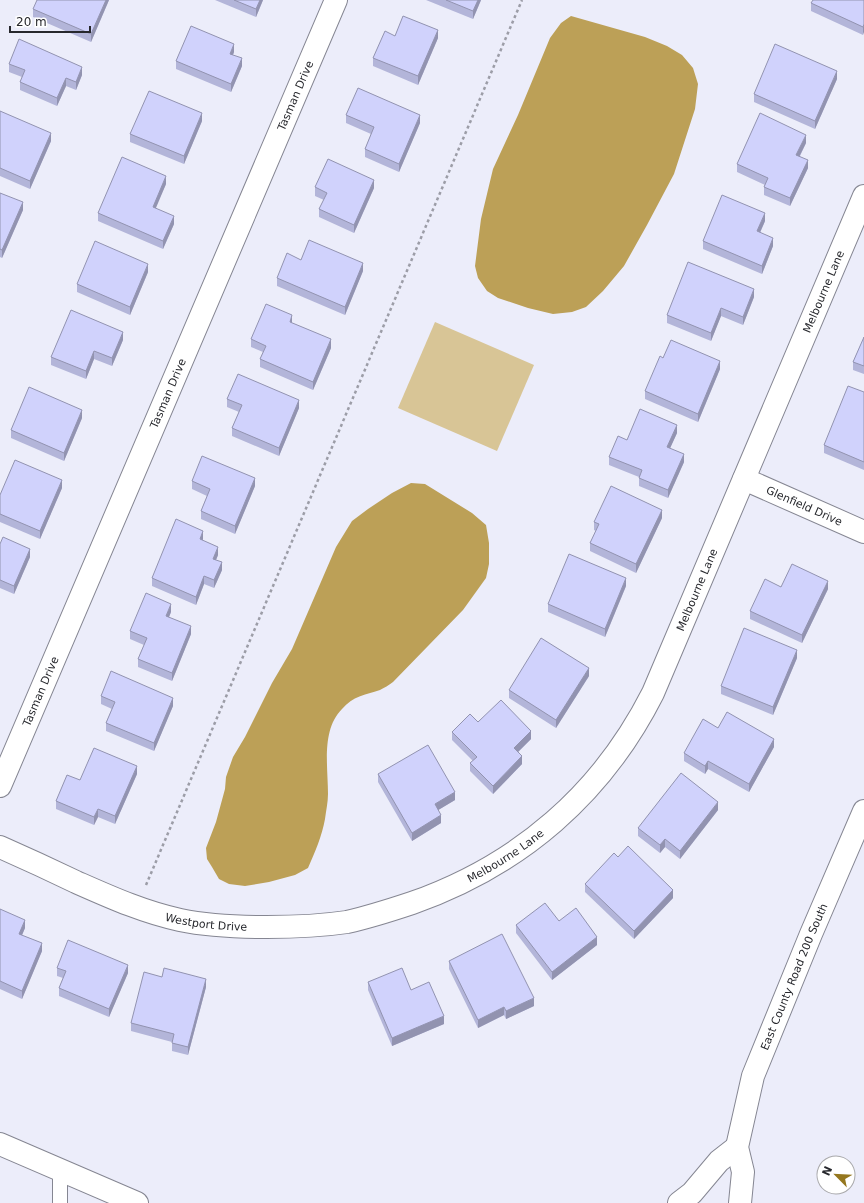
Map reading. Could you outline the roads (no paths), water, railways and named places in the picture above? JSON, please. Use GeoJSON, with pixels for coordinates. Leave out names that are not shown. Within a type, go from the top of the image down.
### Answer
{"type":"FeatureCollection","features":[{"type":"Feature","properties":{"kind":"street","name":"Tasman Drive"},"geometry":{"type":"LineString","coordinates":[[0,786],[336,0]]}},
{"type":"Feature","properties":{"kind":"street","name":"Melbourne Lane"},"geometry":{"type":"LineString","coordinates":[[424,898],[476,876],[497,864],[522,847],[553,822],[570,808],[607,767],[633,729],[653,693],[864,196]]}},
{"type":"Feature","properties":{"kind":"street","name":"Glenfield Drive"},"geometry":{"type":"LineString","coordinates":[[744,479],[864,532]]}},
{"type":"Feature","properties":{"kind":"street","name":"East County Road 200 South"},"geometry":{"type":"LineString","coordinates":[[740,1203],[743,1172],[737,1147],[753,1076],[811,934],[864,811]]}},
{"type":"Feature","properties":{"kind":"street","name":"Westport Drive"},"geometry":{"type":"LineString","coordinates":[[0,847],[136,907],[173,918],[212,925],[238,927],[299,927],[346,922],[378,914],[424,898]]}},
{"type":"Feature","properties":{"kind":"street"},"geometry":{"type":"LineString","coordinates":[[0,1144],[60,1170],[110,1198],[137,1203]]}},
{"type":"Feature","properties":{"kind":"street"},"geometry":{"type":"LineString","coordinates":[[679,1203],[692,1193],[719,1161],[737,1147]]}},
{"type":"Feature","properties":{"kind":"lane"},"geometry":{"type":"LineString","coordinates":[[60,1170],[60,1203]]}}]}
